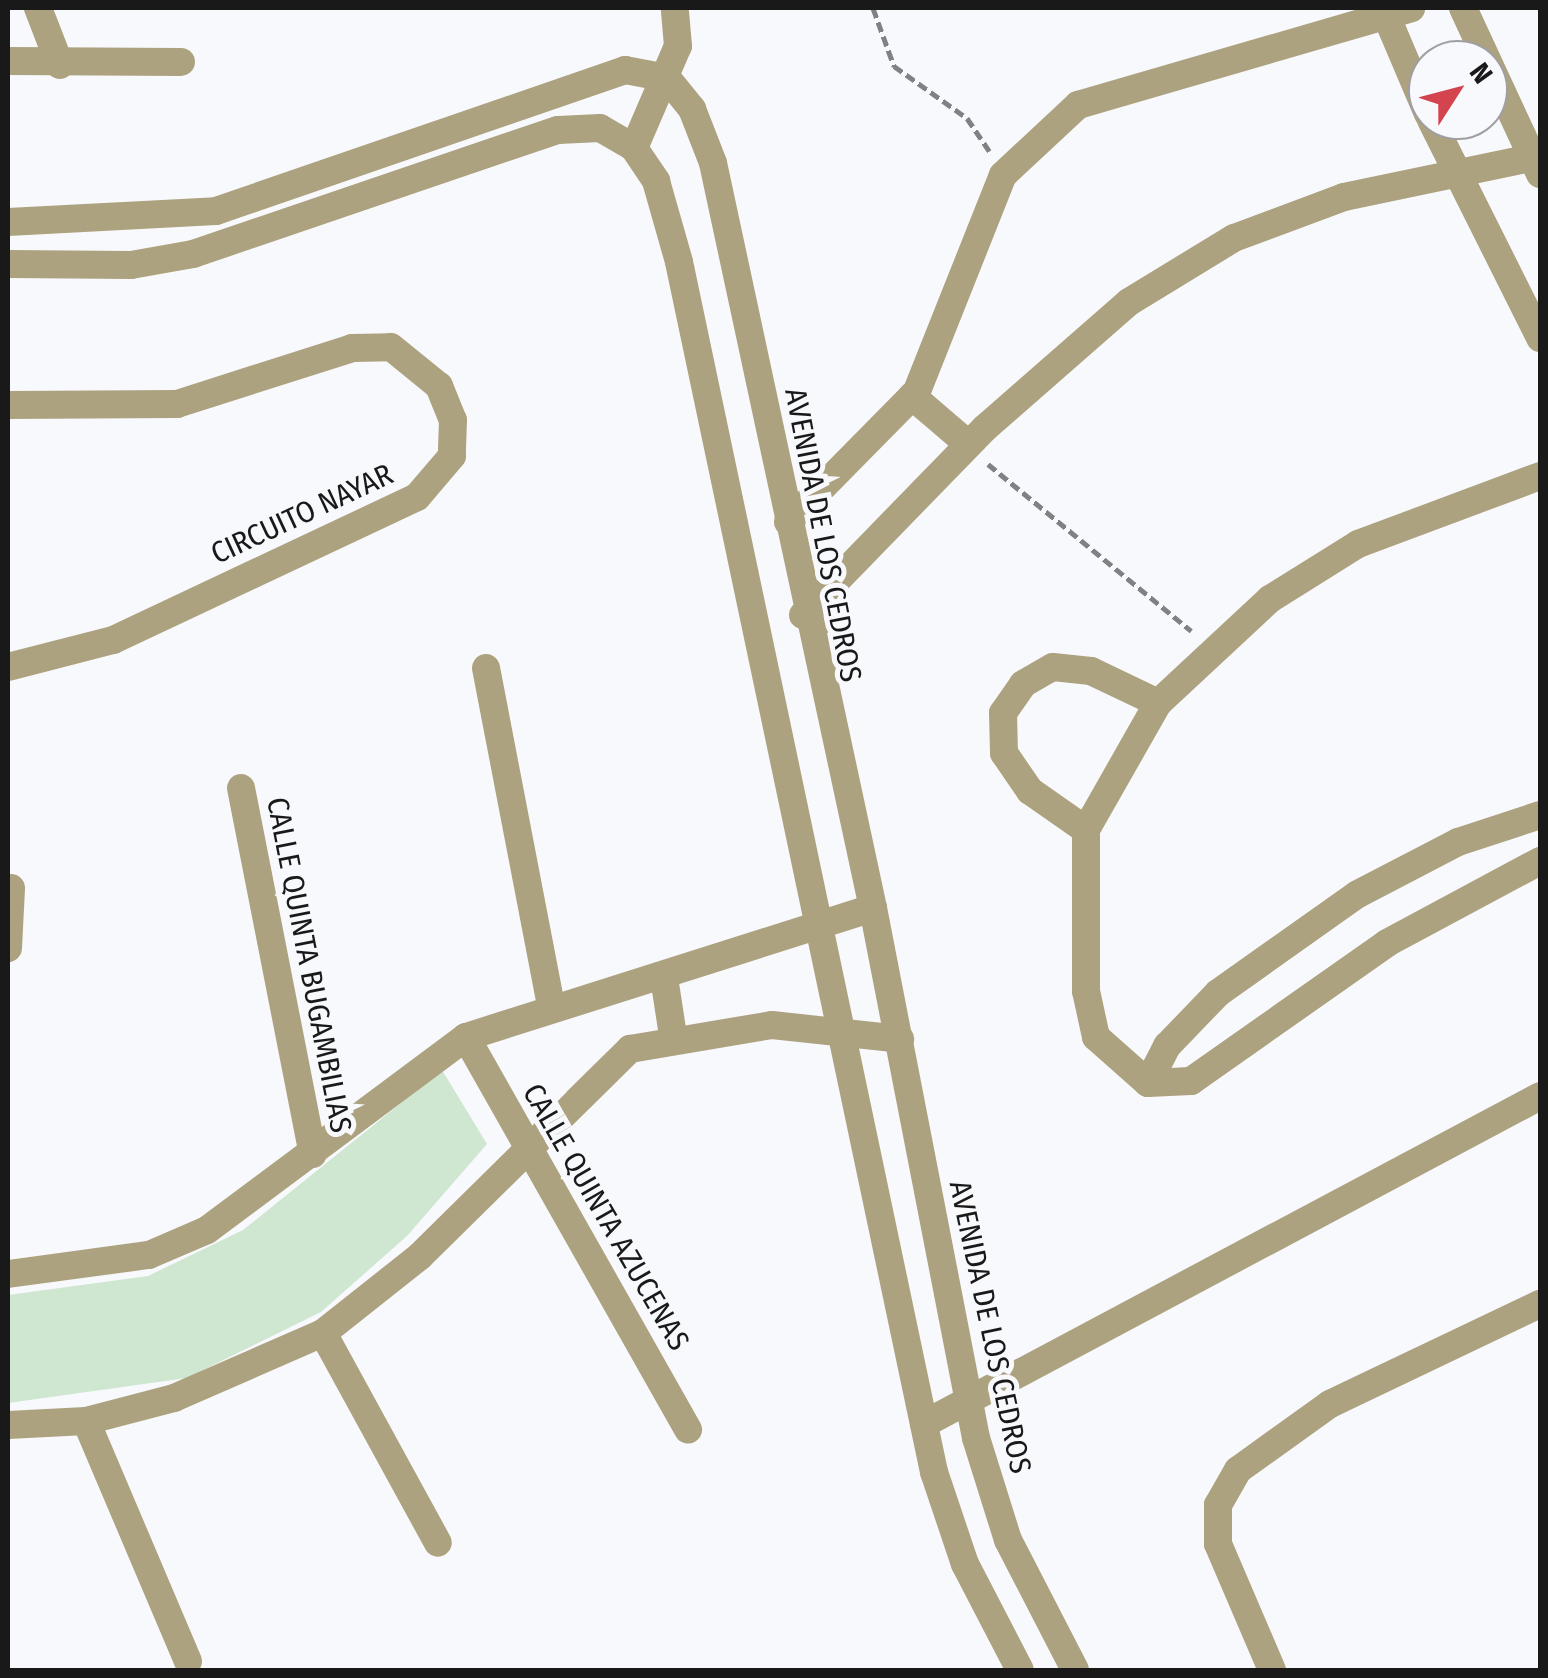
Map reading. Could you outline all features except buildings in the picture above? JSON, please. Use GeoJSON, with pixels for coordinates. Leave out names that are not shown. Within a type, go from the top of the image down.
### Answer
{"type":"FeatureCollection","features":[{"type":"Feature","properties":{"kind":"street"},"geometry":{"type":"LineString","coordinates":[[38,8],[60,64]]}},
{"type":"Feature","properties":{"kind":"street"},"geometry":{"type":"LineString","coordinates":[[634,148],[667,78],[675,8]]}},
{"type":"Feature","properties":{"kind":"street"},"geometry":{"type":"LineString","coordinates":[[803,615],[968,444],[1129,302],[1234,238],[1344,197],[1458,169],[1538,163],[1463,8]]}},
{"type":"Feature","properties":{"kind":"street"},"geometry":{"type":"LineString","coordinates":[[788,522],[912,396],[949,328],[1003,175],[1078,105],[1165,72],[1394,11],[1408,52]]}},
{"type":"Feature","properties":{"kind":"street"},"geometry":{"type":"LineString","coordinates":[[8,61],[182,62]]}},
{"type":"Feature","properties":{"kind":"street"},"geometry":{"type":"LineString","coordinates":[[8,222],[216,211],[574,82],[626,70],[667,78]]}},
{"type":"Feature","properties":{"kind":"street","name":"AVENIDA DE LOS CEDROS"},"geometry":{"type":"LineString","coordinates":[[667,78],[692,109],[713,163],[788,522],[803,615],[873,908],[970,1401],[1008,1540],[1076,1670]]}},
{"type":"Feature","properties":{"kind":"street"},"geometry":{"type":"LineString","coordinates":[[8,264],[193,254],[558,130],[600,128],[634,148],[656,181],[679,262],[815,920],[946,1515],[1020,1670]]}},
{"type":"Feature","properties":{"kind":"street"},"geometry":{"type":"LineString","coordinates":[[1442,140],[1540,338]]}},
{"type":"Feature","properties":{"kind":"street","name":"CIRCUITO NAYAR"},"geometry":{"type":"LineString","coordinates":[[8,405],[177,404],[352,348],[391,347],[439,386],[453,420],[452,456],[417,497],[113,640],[8,667]]}},
{"type":"Feature","properties":{"kind":"street"},"geometry":{"type":"LineString","coordinates":[[912,396],[968,444]]}},
{"type":"Feature","properties":{"kind":"street"},"geometry":{"type":"LineString","coordinates":[[1540,476],[1358,544],[1209,652],[1158,703],[1086,830],[1086,991],[1096,1038],[1148,1084],[1191,1081],[1386,943],[1540,861]]}},
{"type":"Feature","properties":{"kind":"street"},"geometry":{"type":"LineString","coordinates":[[1086,830],[1030,791],[1004,753],[1003,713],[1023,684],[1053,667],[1092,670],[1158,703]]}},
{"type":"Feature","properties":{"kind":"street"},"geometry":{"type":"LineString","coordinates":[[486,668],[551,1006]]}},
{"type":"Feature","properties":{"kind":"street","name":"CALLE QUINTA BUGAMBILIAS"},"geometry":{"type":"LineString","coordinates":[[240,788],[313,1154]]}},
{"type":"Feature","properties":{"kind":"street"},"geometry":{"type":"LineString","coordinates":[[1148,1084],[1167,1046],[1218,993],[1358,894],[1458,842],[1540,815]]}},
{"type":"Feature","properties":{"kind":"street"},"geometry":{"type":"LineString","coordinates":[[8,948],[11,888]]}},
{"type":"Feature","properties":{"kind":"street"},"geometry":{"type":"LineString","coordinates":[[8,1274],[150,1256],[207,1230],[466,1037],[551,1006],[664,976],[815,920],[873,908]]}},
{"type":"Feature","properties":{"kind":"street"},"geometry":{"type":"LineString","coordinates":[[664,976],[674,1036]]}},
{"type":"Feature","properties":{"kind":"street"},"geometry":{"type":"LineString","coordinates":[[8,1425],[86,1421],[174,1398],[323,1333],[420,1256],[630,1049],[674,1036],[772,1025],[900,1039]]}},
{"type":"Feature","properties":{"kind":"street","name":"CALLE QUINTA AZUCENAS"},"geometry":{"type":"LineString","coordinates":[[466,1037],[688,1430]]}},
{"type":"Feature","properties":{"kind":"street"},"geometry":{"type":"LineString","coordinates":[[924,1424],[1540,1096]]}},
{"type":"Feature","properties":{"kind":"street"},"geometry":{"type":"LineString","coordinates":[[1272,1670],[1218,1544],[1218,1504],[1238,1470],[1330,1404],[1540,1304]]}},
{"type":"Feature","properties":{"kind":"street"},"geometry":{"type":"LineString","coordinates":[[323,1333],[438,1543]]}},
{"type":"Feature","properties":{"kind":"street"},"geometry":{"type":"LineString","coordinates":[[86,1421],[188,1661]]}},
{"type":"Feature","properties":{"kind":"path"},"geometry":{"type":"LineString","coordinates":[[873,8],[894,66],[967,118],[1003,175]]}},
{"type":"Feature","properties":{"kind":"path"},"geometry":{"type":"LineString","coordinates":[[968,444],[1139,580],[1209,652]]}},
{"type":"Feature","properties":{"kind":"green space"},"geometry":{"type":"Polygon","coordinates":[[[442,1070],[487,1144],[407,1236],[321,1312],[187,1378],[8,1403],[8,1295],[148,1276],[243,1230],[442,1070]]]}}]}
